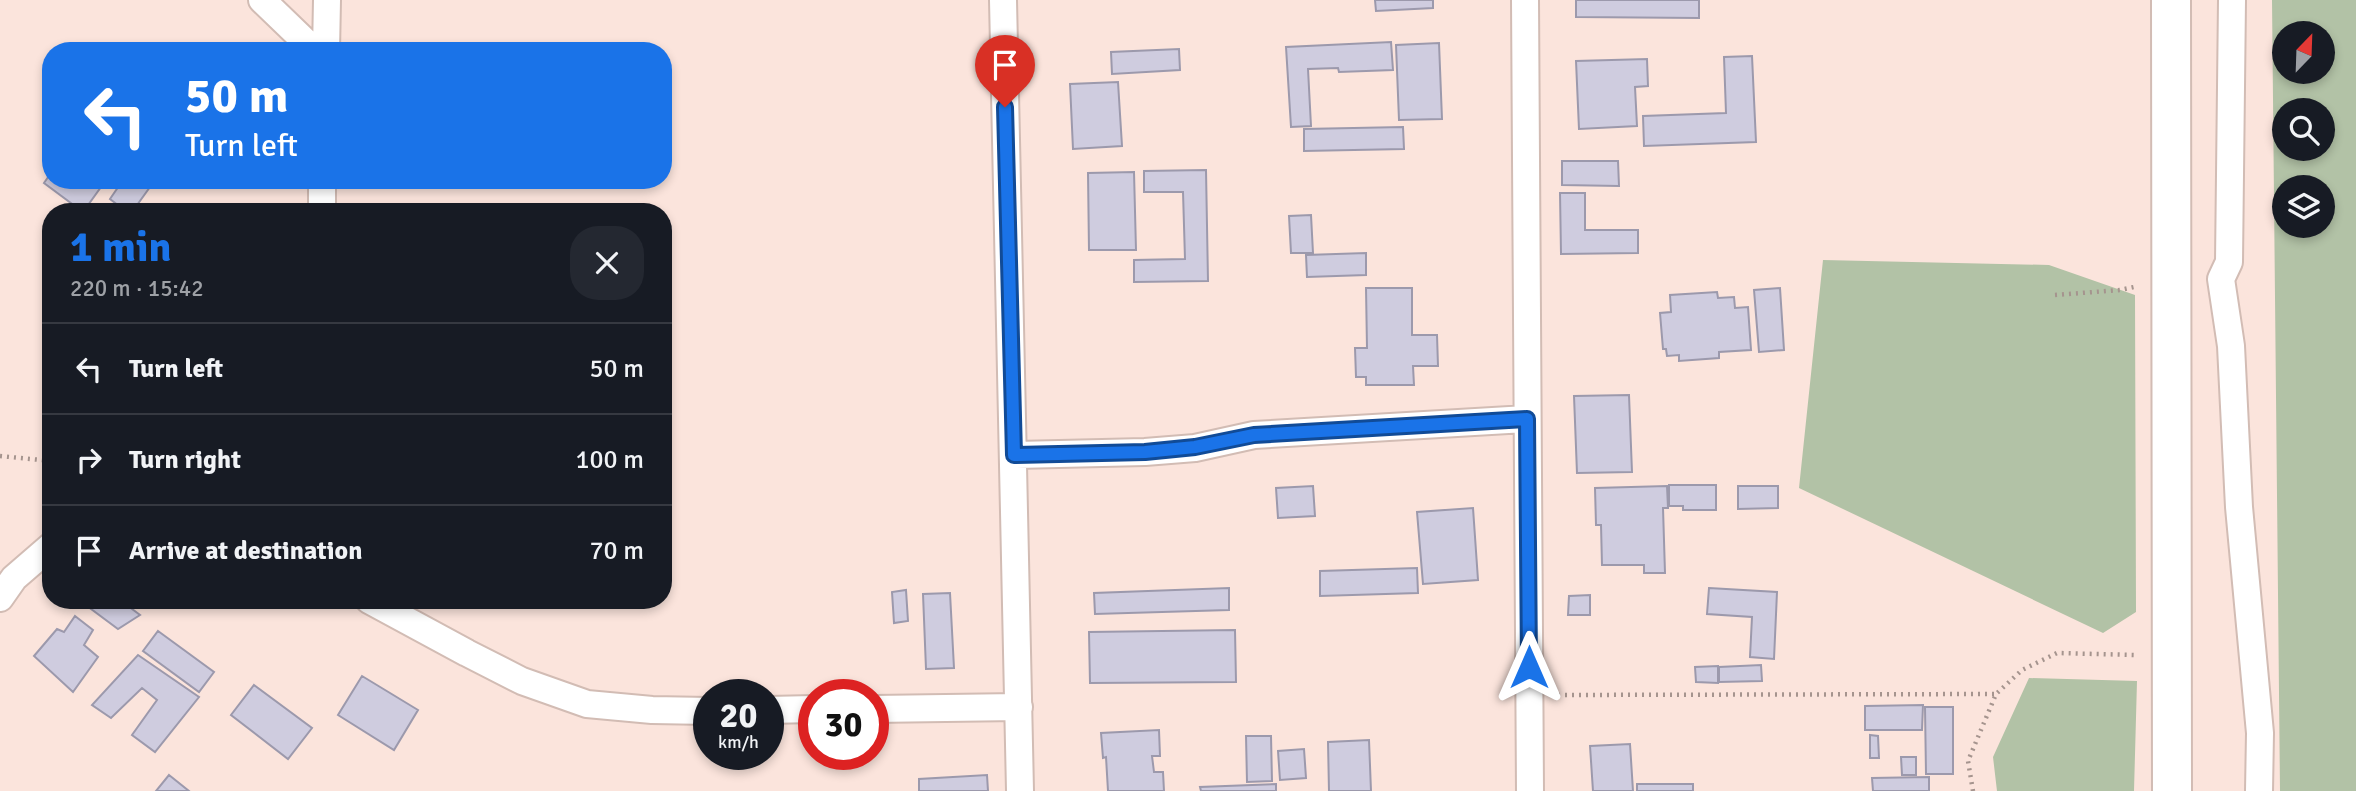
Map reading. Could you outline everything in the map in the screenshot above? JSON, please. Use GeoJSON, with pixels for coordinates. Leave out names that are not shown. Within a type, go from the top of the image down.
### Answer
{"type":"FeatureCollection","features":[{"type":"Feature","properties":{"kind":"highway"},"geometry":{"type":"LineString","coordinates":[[2171,0],[2172,791]]}},
{"type":"Feature","properties":{"kind":"street"},"geometry":{"type":"LineString","coordinates":[[262,0],[306,42]]}},
{"type":"Feature","properties":{"kind":"street"},"geometry":{"type":"LineString","coordinates":[[326,42],[327,0]]}},
{"type":"Feature","properties":{"kind":"street"},"geometry":{"type":"LineString","coordinates":[[1003,0],[1020,791]]}},
{"type":"Feature","properties":{"kind":"street"},"geometry":{"type":"LineString","coordinates":[[1525,0],[1530,791]]}},
{"type":"Feature","properties":{"kind":"street"},"geometry":{"type":"LineString","coordinates":[[2232,0],[2229,262],[2221,279],[2231,346],[2239,507],[2260,733],[2259,791]]}},
{"type":"Feature","properties":{"kind":"street"},"geometry":{"type":"LineString","coordinates":[[1014,455],[1145,452],[1195,447],[1254,435],[1527,419]]}},
{"type":"Feature","properties":{"kind":"street"},"geometry":{"type":"LineString","coordinates":[[0,598],[14,578],[42,554]]}},
{"type":"Feature","properties":{"kind":"street"},"geometry":{"type":"LineString","coordinates":[[386,609],[523,681],[587,704],[652,710],[693,710]]}},
{"type":"Feature","properties":{"kind":"street"},"geometry":{"type":"LineString","coordinates":[[889,709],[1019,707]]}},
{"type":"Feature","properties":{"kind":"path"},"geometry":{"type":"LineString","coordinates":[[2055,295],[2120,290],[2172,277]]}},
{"type":"Feature","properties":{"kind":"path"},"geometry":{"type":"LineString","coordinates":[[0,456],[42,460]]}},
{"type":"Feature","properties":{"kind":"path"},"geometry":{"type":"LineString","coordinates":[[1973,791],[1968,761],[1996,695],[2022,670],[2057,653],[2172,655]]}},
{"type":"Feature","properties":{"kind":"path"},"geometry":{"type":"LineString","coordinates":[[1529,695],[1996,695]]}},
{"type":"Feature","properties":{"kind":"green space"},"geometry":{"type":"Polygon","coordinates":[[[2272,0],[2356,0],[2356,791],[2280,791],[2274,238],[2335,238],[2335,175],[2274,175],[2274,161],[2335,161],[2335,98],[2273,98],[2273,84],[2335,84],[2335,21],[2272,21],[2272,0]]]}},
{"type":"Feature","properties":{"kind":"green space"},"geometry":{"type":"Polygon","coordinates":[[[1823,260],[2049,265],[2135,295],[2136,612],[2103,633],[1799,488],[1823,260]]]}},
{"type":"Feature","properties":{"kind":"green space"},"geometry":{"type":"Polygon","coordinates":[[[2029,678],[2137,681],[2134,791],[1997,791],[1993,757],[2029,678]]]}},
{"type":"Feature","properties":{"kind":"building"},"geometry":{"type":"Polygon","coordinates":[[[1375,0],[1433,0],[1433,8],[1376,11],[1375,0]]]}},
{"type":"Feature","properties":{"kind":"building"},"geometry":{"type":"Polygon","coordinates":[[[1576,0],[1699,0],[1699,18],[1576,17],[1576,0]]]}},
{"type":"Feature","properties":{"kind":"building"},"geometry":{"type":"Polygon","coordinates":[[[1391,42],[1393,70],[1339,72],[1338,68],[1308,69],[1311,126],[1291,127],[1286,47],[1391,42]]]}},
{"type":"Feature","properties":{"kind":"building"},"geometry":{"type":"Polygon","coordinates":[[[1439,43],[1442,119],[1399,120],[1396,45],[1439,43]]]}},
{"type":"Feature","properties":{"kind":"building"},"geometry":{"type":"Polygon","coordinates":[[[1179,49],[1180,70],[1112,74],[1111,52],[1179,49]]]}},
{"type":"Feature","properties":{"kind":"building"},"geometry":{"type":"Polygon","coordinates":[[[1752,56],[1756,142],[1644,146],[1643,116],[1726,113],[1724,57],[1752,56]]]}},
{"type":"Feature","properties":{"kind":"building"},"geometry":{"type":"Polygon","coordinates":[[[1647,59],[1648,86],[1635,87],[1637,126],[1579,129],[1576,61],[1647,59]]]}},
{"type":"Feature","properties":{"kind":"building"},"geometry":{"type":"Polygon","coordinates":[[[1118,82],[1122,146],[1073,149],[1070,84],[1118,82]]]}},
{"type":"Feature","properties":{"kind":"building"},"geometry":{"type":"Polygon","coordinates":[[[1403,127],[1404,149],[1304,151],[1304,129],[1403,127]]]}},
{"type":"Feature","properties":{"kind":"building"},"geometry":{"type":"Polygon","coordinates":[[[1562,161],[1618,161],[1619,186],[1562,185],[1562,161]]]}},
{"type":"Feature","properties":{"kind":"building"},"geometry":{"type":"Polygon","coordinates":[[[1206,170],[1208,281],[1134,282],[1134,260],[1185,259],[1183,192],[1144,192],[1144,171],[1206,170]]]}},
{"type":"Feature","properties":{"kind":"building"},"geometry":{"type":"Polygon","coordinates":[[[1134,172],[1136,250],[1089,250],[1088,173],[1134,172]]]}},
{"type":"Feature","properties":{"kind":"building"},"geometry":{"type":"Polygon","coordinates":[[[52,189],[100,189],[89,203],[71,203],[52,189]]]}},
{"type":"Feature","properties":{"kind":"building"},"geometry":{"type":"Polygon","coordinates":[[[117,189],[149,189],[138,203],[115,203],[110,199],[117,189]]]}},
{"type":"Feature","properties":{"kind":"building"},"geometry":{"type":"Polygon","coordinates":[[[1560,193],[1585,193],[1585,230],[1638,230],[1638,253],[1561,254],[1560,193]]]}},
{"type":"Feature","properties":{"kind":"building"},"geometry":{"type":"Polygon","coordinates":[[[1311,215],[1313,253],[1291,253],[1289,216],[1311,215]]]}},
{"type":"Feature","properties":{"kind":"building"},"geometry":{"type":"Polygon","coordinates":[[[1366,253],[1366,275],[1307,277],[1306,255],[1366,253]]]}},
{"type":"Feature","properties":{"kind":"building"},"geometry":{"type":"Polygon","coordinates":[[[1366,288],[1412,288],[1412,335],[1437,335],[1438,366],[1413,366],[1414,385],[1366,385],[1366,377],[1356,377],[1355,348],[1367,348],[1366,288]]]}},
{"type":"Feature","properties":{"kind":"building"},"geometry":{"type":"Polygon","coordinates":[[[1780,288],[1784,350],[1759,352],[1754,290],[1780,288]]]}},
{"type":"Feature","properties":{"kind":"building"},"geometry":{"type":"Polygon","coordinates":[[[1717,292],[1718,298],[1734,297],[1735,308],[1748,307],[1751,350],[1719,352],[1719,358],[1679,361],[1679,355],[1667,356],[1666,349],[1663,349],[1660,313],[1671,312],[1670,295],[1717,292]]]}},
{"type":"Feature","properties":{"kind":"building"},"geometry":{"type":"Polygon","coordinates":[[[1629,395],[1632,472],[1577,473],[1574,396],[1629,395]]]}},
{"type":"Feature","properties":{"kind":"building"},"geometry":{"type":"Polygon","coordinates":[[[1669,485],[1716,485],[1716,510],[1683,510],[1683,506],[1669,506],[1669,485]]]}},
{"type":"Feature","properties":{"kind":"building"},"geometry":{"type":"Polygon","coordinates":[[[1313,486],[1315,516],[1278,518],[1276,488],[1313,486]]]}},
{"type":"Feature","properties":{"kind":"building"},"geometry":{"type":"Polygon","coordinates":[[[1667,486],[1668,508],[1663,508],[1665,573],[1644,573],[1644,565],[1602,565],[1601,525],[1596,525],[1595,488],[1667,486]]]}},
{"type":"Feature","properties":{"kind":"building"},"geometry":{"type":"Polygon","coordinates":[[[1738,486],[1778,486],[1778,508],[1738,509],[1738,486]]]}},
{"type":"Feature","properties":{"kind":"building"},"geometry":{"type":"Polygon","coordinates":[[[1473,508],[1478,580],[1423,584],[1417,512],[1473,508]]]}},
{"type":"Feature","properties":{"kind":"building"},"geometry":{"type":"Polygon","coordinates":[[[1417,568],[1418,593],[1320,596],[1320,571],[1417,568]]]}},
{"type":"Feature","properties":{"kind":"building"},"geometry":{"type":"Polygon","coordinates":[[[1229,588],[1229,610],[1095,614],[1094,593],[1229,588]]]}},
{"type":"Feature","properties":{"kind":"building"},"geometry":{"type":"Polygon","coordinates":[[[1709,588],[1777,592],[1774,659],[1750,657],[1752,617],[1707,614],[1709,588]]]}},
{"type":"Feature","properties":{"kind":"building"},"geometry":{"type":"Polygon","coordinates":[[[906,590],[908,621],[894,623],[892,592],[906,590]]]}},
{"type":"Feature","properties":{"kind":"building"},"geometry":{"type":"Polygon","coordinates":[[[950,593],[954,668],[926,669],[923,594],[950,593]]]}},
{"type":"Feature","properties":{"kind":"building"},"geometry":{"type":"Polygon","coordinates":[[[1590,595],[1590,615],[1568,615],[1569,596],[1590,595]]]}},
{"type":"Feature","properties":{"kind":"building"},"geometry":{"type":"Polygon","coordinates":[[[91,609],[132,609],[140,615],[118,629],[91,609]]]}},
{"type":"Feature","properties":{"kind":"building"},"geometry":{"type":"Polygon","coordinates":[[[75,616],[93,630],[84,645],[98,657],[73,692],[34,656],[57,629],[64,632],[75,616]]]}},
{"type":"Feature","properties":{"kind":"building"},"geometry":{"type":"Polygon","coordinates":[[[1235,630],[1236,682],[1090,683],[1089,632],[1235,630]]]}},
{"type":"Feature","properties":{"kind":"building"},"geometry":{"type":"Polygon","coordinates":[[[158,631],[214,672],[199,692],[143,651],[158,631]]]}},
{"type":"Feature","properties":{"kind":"building"},"geometry":{"type":"Polygon","coordinates":[[[138,655],[199,697],[155,752],[132,735],[157,700],[142,688],[111,718],[92,705],[138,655]]]}},
{"type":"Feature","properties":{"kind":"building"},"geometry":{"type":"Polygon","coordinates":[[[1761,665],[1762,681],[1719,682],[1719,667],[1761,665]]]}},
{"type":"Feature","properties":{"kind":"building"},"geometry":{"type":"Polygon","coordinates":[[[1718,666],[1718,683],[1696,682],[1695,667],[1718,666]]]}},
{"type":"Feature","properties":{"kind":"building"},"geometry":{"type":"Polygon","coordinates":[[[362,676],[418,710],[394,750],[338,715],[362,676]]]}},
{"type":"Feature","properties":{"kind":"building"},"geometry":{"type":"Polygon","coordinates":[[[254,685],[312,728],[288,759],[231,715],[254,685]]]}},
{"type":"Feature","properties":{"kind":"building"},"geometry":{"type":"Polygon","coordinates":[[[1923,705],[1922,730],[1865,730],[1865,706],[1923,705]]]}},
{"type":"Feature","properties":{"kind":"building"},"geometry":{"type":"Polygon","coordinates":[[[1925,707],[1953,707],[1953,774],[1926,774],[1925,707]]]}},
{"type":"Feature","properties":{"kind":"building"},"geometry":{"type":"Polygon","coordinates":[[[1159,730],[1160,756],[1152,756],[1154,772],[1163,772],[1164,791],[1108,791],[1101,733],[1159,730]]]}},
{"type":"Feature","properties":{"kind":"building"},"geometry":{"type":"Polygon","coordinates":[[[1870,735],[1878,736],[1879,758],[1870,758],[1870,735]]]}},
{"type":"Feature","properties":{"kind":"building"},"geometry":{"type":"Polygon","coordinates":[[[1246,736],[1271,736],[1272,781],[1247,782],[1246,736]]]}},
{"type":"Feature","properties":{"kind":"building"},"geometry":{"type":"Polygon","coordinates":[[[1369,740],[1371,791],[1329,791],[1328,742],[1369,740]]]}},
{"type":"Feature","properties":{"kind":"building"},"geometry":{"type":"Polygon","coordinates":[[[1630,744],[1633,791],[1593,791],[1590,746],[1630,744]]]}},
{"type":"Feature","properties":{"kind":"building"},"geometry":{"type":"Polygon","coordinates":[[[1304,749],[1306,778],[1280,780],[1278,751],[1304,749]]]}},
{"type":"Feature","properties":{"kind":"building"},"geometry":{"type":"Polygon","coordinates":[[[1901,757],[1916,757],[1916,775],[1902,775],[1901,757]]]}},
{"type":"Feature","properties":{"kind":"building"},"geometry":{"type":"Polygon","coordinates":[[[169,775],[189,791],[156,791],[169,775]]]}},
{"type":"Feature","properties":{"kind":"building"},"geometry":{"type":"Polygon","coordinates":[[[987,775],[988,791],[919,791],[919,779],[987,775]]]}},
{"type":"Feature","properties":{"kind":"building"},"geometry":{"type":"Polygon","coordinates":[[[1929,777],[1929,791],[1873,791],[1872,778],[1929,777]]]}},
{"type":"Feature","properties":{"kind":"building"},"geometry":{"type":"Polygon","coordinates":[[[1276,784],[1276,791],[1201,791],[1200,787],[1276,784]]]}},
{"type":"Feature","properties":{"kind":"building"},"geometry":{"type":"Polygon","coordinates":[[[1637,784],[1693,784],[1693,791],[1637,791],[1637,784]]]}},
{"type":"Feature","properties":{"kind":"route"},"geometry":{"type":"LineString","coordinates":[[1005,107],[1014,455],[1145,452],[1195,447],[1254,435],[1527,419],[1529,667]]}}]}
